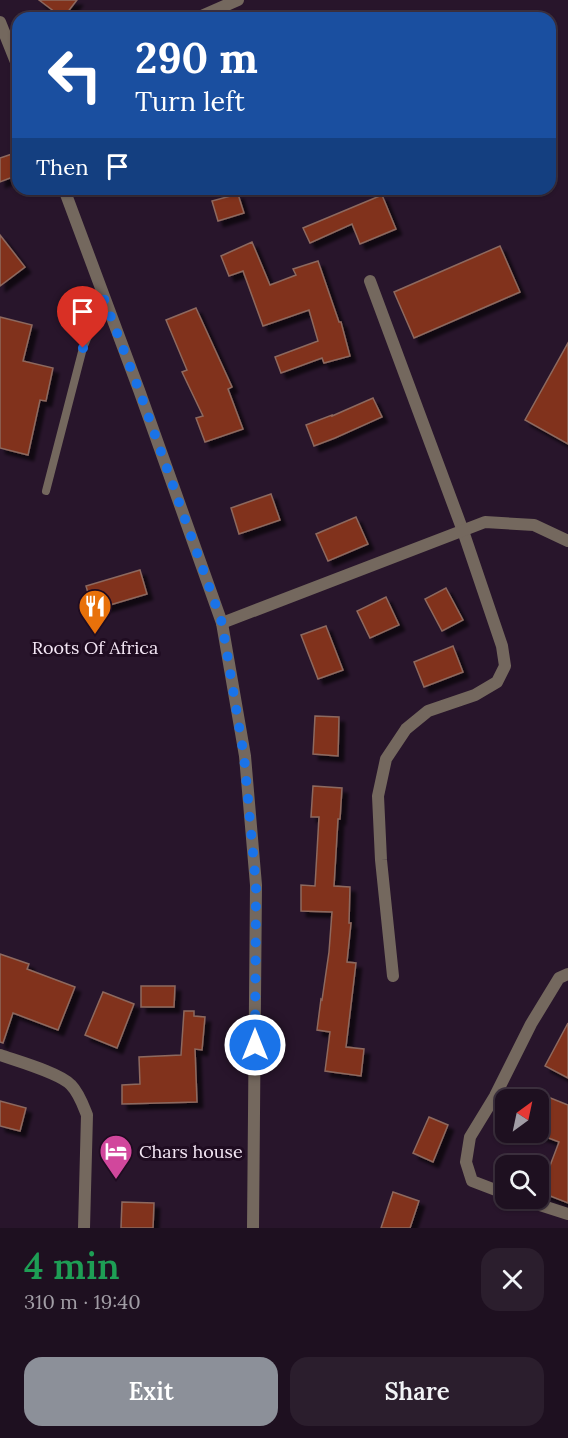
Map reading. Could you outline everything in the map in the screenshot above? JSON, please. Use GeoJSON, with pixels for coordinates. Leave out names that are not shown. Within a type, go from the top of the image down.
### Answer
{"type":"FeatureCollection","features":[{"type":"Feature","properties":{"kind":"street"},"geometry":{"type":"LineString","coordinates":[[211,12],[238,0]]}},
{"type":"Feature","properties":{"kind":"street"},"geometry":{"type":"LineString","coordinates":[[0,22],[12,52]]}},
{"type":"Feature","properties":{"kind":"street"},"geometry":{"type":"LineString","coordinates":[[66,195],[222,623],[244,756],[256,885],[254,1228]]}},
{"type":"Feature","properties":{"kind":"street"},"geometry":{"type":"LineString","coordinates":[[370,280],[463,531],[502,646],[505,666],[497,682],[475,694],[428,711],[406,729],[386,759],[378,796],[381,860],[393,976]]}},
{"type":"Feature","properties":{"kind":"street"},"geometry":{"type":"LineString","coordinates":[[222,623],[485,522],[534,525],[568,541]]}},
{"type":"Feature","properties":{"kind":"street"},"geometry":{"type":"LineString","coordinates":[[495,1190],[472,1181],[466,1162],[470,1137],[495,1096],[531,1024],[559,978],[568,974]]}},
{"type":"Feature","properties":{"kind":"street"},"geometry":{"type":"LineString","coordinates":[[0,1055],[51,1073],[71,1084],[80,1098],[87,1115],[84,1228]]}},
{"type":"Feature","properties":{"kind":"street"},"geometry":{"type":"LineString","coordinates":[[549,1208],[568,1214]]}},
{"type":"Feature","properties":{"kind":"lane"},"geometry":{"type":"LineString","coordinates":[[46,490],[83,348],[104,299]]}},
{"type":"Feature","properties":{"kind":"building"},"geometry":{"type":"Polygon","coordinates":[[[39,0],[77,0],[68,12],[55,12],[39,0]]]}},
{"type":"Feature","properties":{"kind":"building"},"geometry":{"type":"Polygon","coordinates":[[[12,154],[12,177],[0,182],[0,158],[12,154]]]}},
{"type":"Feature","properties":{"kind":"building"},"geometry":{"type":"Polygon","coordinates":[[[238,195],[244,213],[218,221],[212,201],[238,195]]]}},
{"type":"Feature","properties":{"kind":"building"},"geometry":{"type":"Polygon","coordinates":[[[382,195],[396,229],[360,244],[352,224],[310,243],[303,228],[382,195]]]}},
{"type":"Feature","properties":{"kind":"building"},"geometry":{"type":"Polygon","coordinates":[[[0,235],[25,267],[0,286],[0,235]]]}},
{"type":"Feature","properties":{"kind":"building"},"geometry":{"type":"Polygon","coordinates":[[[252,242],[270,285],[296,275],[293,269],[318,261],[339,322],[341,322],[350,356],[324,363],[322,358],[281,373],[275,357],[318,341],[309,310],[263,326],[243,271],[229,276],[221,256],[252,242]]]}},
{"type":"Feature","properties":{"kind":"building"},"geometry":{"type":"Polygon","coordinates":[[[500,246],[520,292],[414,338],[394,292],[500,246]]]}},
{"type":"Feature","properties":{"kind":"building"},"geometry":{"type":"Polygon","coordinates":[[[196,308],[232,387],[228,389],[243,429],[205,442],[196,418],[203,416],[182,372],[187,370],[166,320],[196,308]]]}},
{"type":"Feature","properties":{"kind":"building"},"geometry":{"type":"Polygon","coordinates":[[[0,317],[32,325],[23,361],[53,368],[46,401],[40,400],[28,455],[0,448],[0,317]]]}},
{"type":"Feature","properties":{"kind":"building"},"geometry":{"type":"Polygon","coordinates":[[[568,343],[568,444],[525,420],[568,343]]]}},
{"type":"Feature","properties":{"kind":"building"},"geometry":{"type":"Polygon","coordinates":[[[373,398],[382,417],[314,446],[306,425],[373,398]]]}},
{"type":"Feature","properties":{"kind":"building"},"geometry":{"type":"Polygon","coordinates":[[[271,494],[280,520],[239,534],[231,508],[271,494]]]}},
{"type":"Feature","properties":{"kind":"building"},"geometry":{"type":"Polygon","coordinates":[[[356,517],[368,544],[328,561],[316,534],[356,517]]]}},
{"type":"Feature","properties":{"kind":"building"},"geometry":{"type":"Polygon","coordinates":[[[140,570],[147,594],[93,610],[86,586],[140,570]]]}},
{"type":"Feature","properties":{"kind":"building"},"geometry":{"type":"Polygon","coordinates":[[[446,588],[463,620],[442,631],[425,599],[446,588]]]}},
{"type":"Feature","properties":{"kind":"building"},"geometry":{"type":"Polygon","coordinates":[[[386,597],[399,625],[370,638],[357,611],[386,597]]]}},
{"type":"Feature","properties":{"kind":"building"},"geometry":{"type":"Polygon","coordinates":[[[326,626],[343,670],[318,679],[301,635],[326,626]]]}},
{"type":"Feature","properties":{"kind":"building"},"geometry":{"type":"Polygon","coordinates":[[[453,646],[463,672],[424,687],[414,662],[453,646]]]}},
{"type":"Feature","properties":{"kind":"building"},"geometry":{"type":"Polygon","coordinates":[[[315,716],[339,717],[338,756],[313,754],[315,716]]]}},
{"type":"Feature","properties":{"kind":"building"},"geometry":{"type":"Polygon","coordinates":[[[313,786],[342,788],[334,886],[350,887],[349,923],[351,923],[347,962],[356,963],[346,1047],[364,1049],[361,1076],[325,1071],[330,1032],[317,1030],[329,952],[332,912],[301,911],[301,885],[315,886],[319,817],[311,817],[313,786]]]}},
{"type":"Feature","properties":{"kind":"building"},"geometry":{"type":"Polygon","coordinates":[[[0,954],[29,964],[27,969],[75,987],[58,1030],[13,1013],[3,1043],[0,1042],[0,954]]]}},
{"type":"Feature","properties":{"kind":"building"},"geometry":{"type":"Polygon","coordinates":[[[141,986],[175,986],[174,1007],[141,1007],[141,986]]]}},
{"type":"Feature","properties":{"kind":"building"},"geometry":{"type":"Polygon","coordinates":[[[103,992],[134,1004],[117,1048],[85,1035],[103,992]]]}},
{"type":"Feature","properties":{"kind":"building"},"geometry":{"type":"Polygon","coordinates":[[[184,1011],[194,1011],[194,1016],[205,1017],[202,1050],[195,1049],[197,1102],[122,1104],[122,1085],[140,1084],[139,1057],[181,1055],[184,1011]]]}},
{"type":"Feature","properties":{"kind":"building"},"geometry":{"type":"Polygon","coordinates":[[[568,1023],[568,1078],[545,1066],[568,1023]]]}},
{"type":"Feature","properties":{"kind":"building"},"geometry":{"type":"Polygon","coordinates":[[[549,1097],[568,1105],[568,1203],[549,1196],[549,1168],[559,1142],[549,1138],[549,1097]]]}},
{"type":"Feature","properties":{"kind":"building"},"geometry":{"type":"Polygon","coordinates":[[[0,1101],[26,1108],[20,1131],[0,1126],[0,1101]]]}},
{"type":"Feature","properties":{"kind":"building"},"geometry":{"type":"Polygon","coordinates":[[[429,1117],[448,1125],[433,1162],[413,1153],[429,1117]]]}},
{"type":"Feature","properties":{"kind":"building"},"geometry":{"type":"Polygon","coordinates":[[[393,1192],[419,1201],[410,1228],[381,1228],[393,1192]]]}},
{"type":"Feature","properties":{"kind":"building"},"geometry":{"type":"Polygon","coordinates":[[[122,1202],[154,1203],[153,1228],[121,1228],[122,1202]]]}},
{"type":"Feature","properties":{"kind":"place","name":"Roots Of Africa"},"geometry":{"type":"Point","coordinates":[95,635]}},
{"type":"Feature","properties":{"kind":"place","name":"Chars house"},"geometry":{"type":"Point","coordinates":[116,1180]}},
{"type":"Feature","properties":{"kind":"route"},"geometry":{"type":"LineString","coordinates":[[83,348],[104,299],[222,623],[244,756],[256,885],[255,1045]]}}]}
